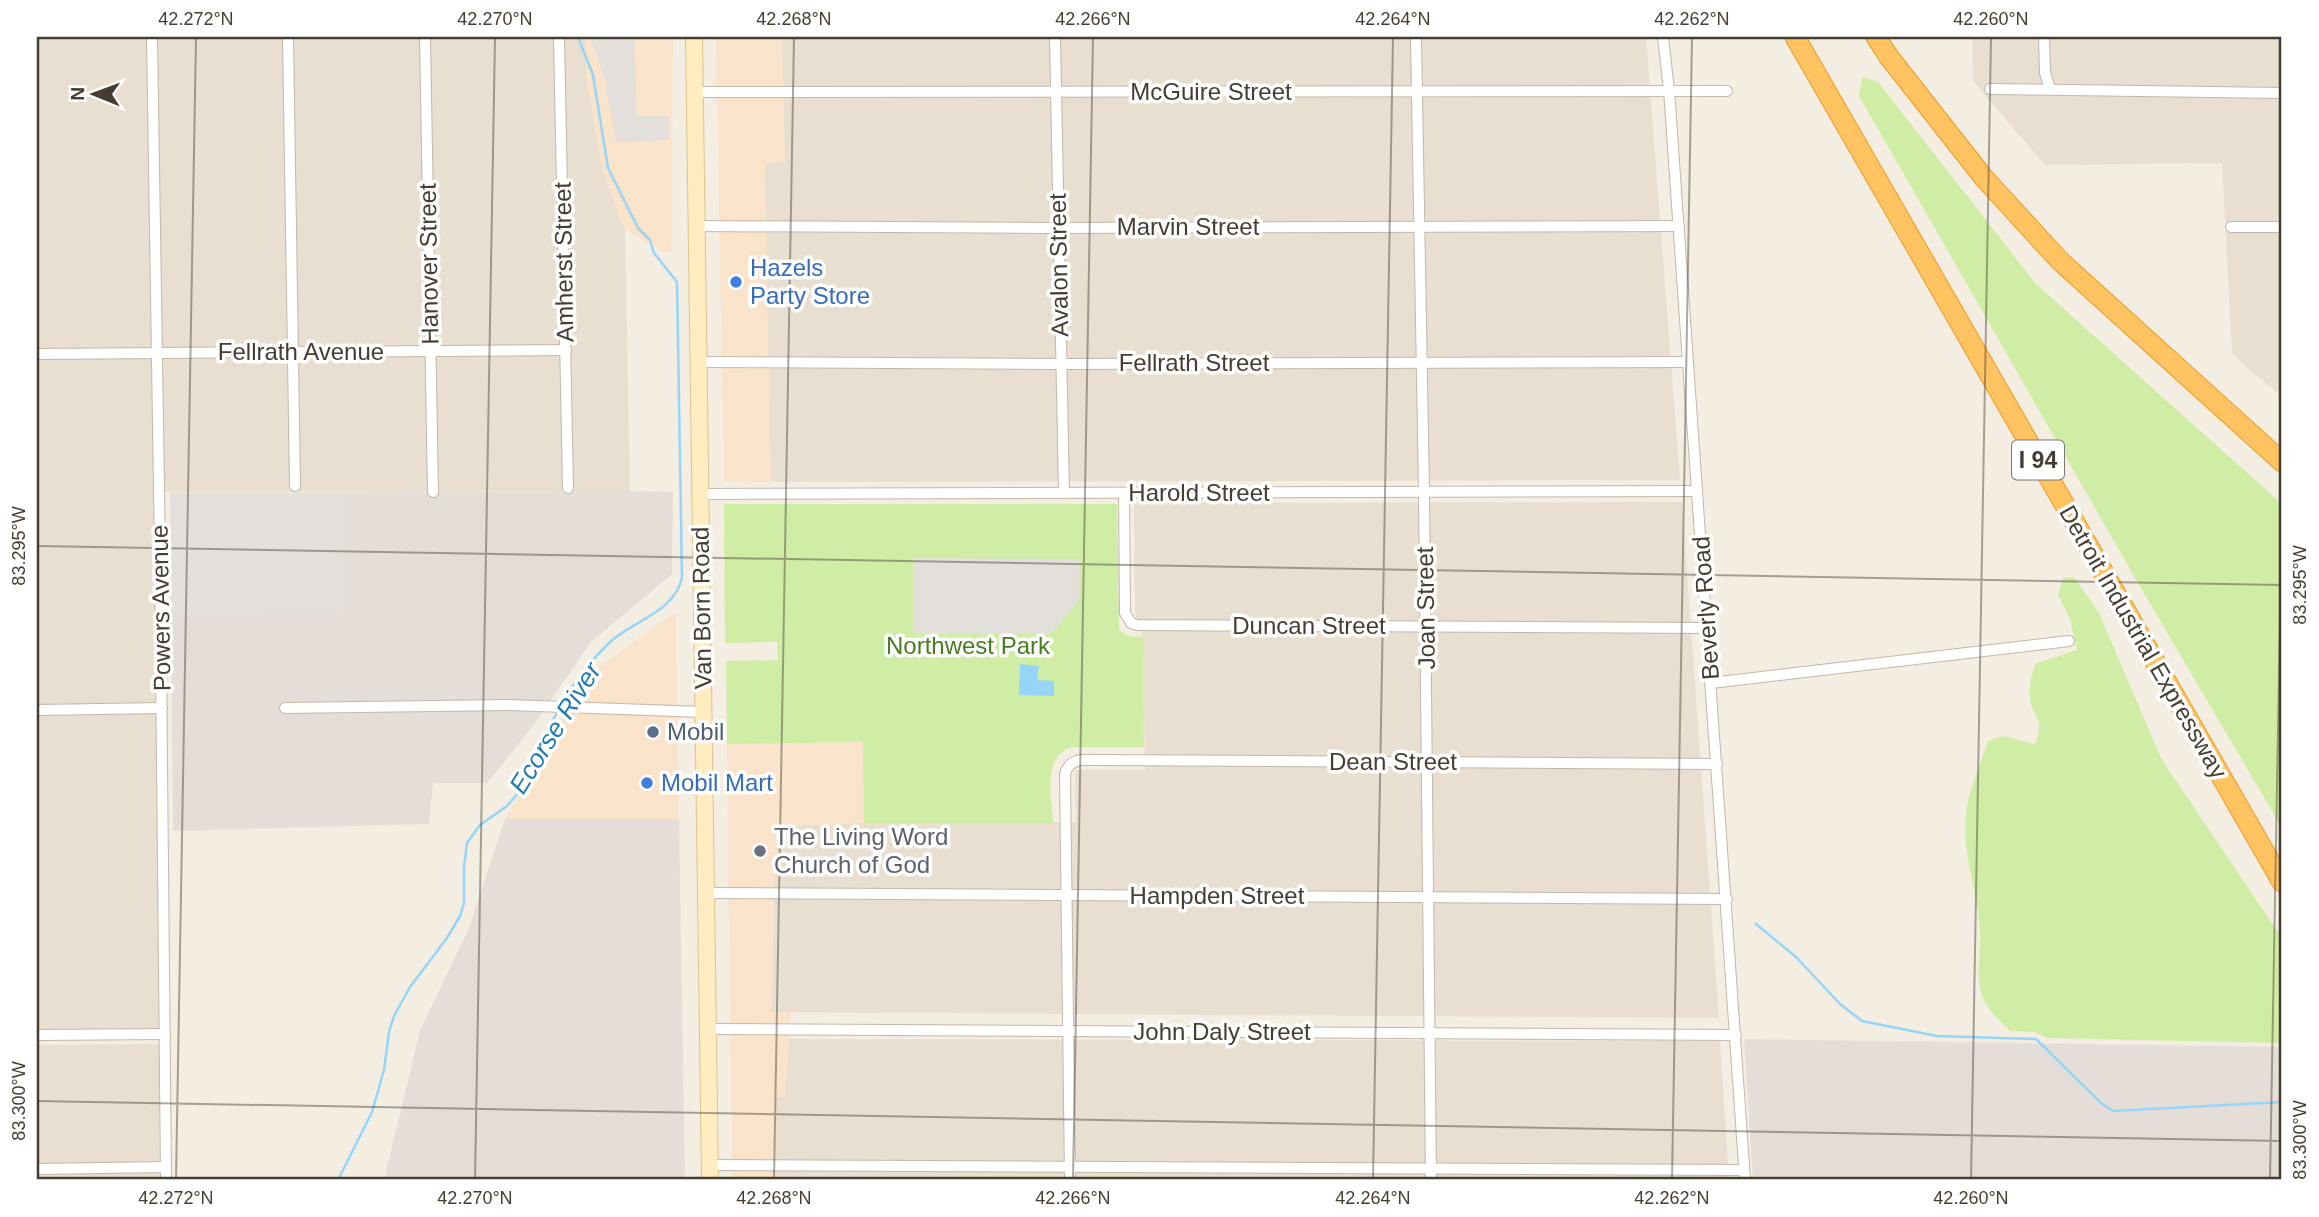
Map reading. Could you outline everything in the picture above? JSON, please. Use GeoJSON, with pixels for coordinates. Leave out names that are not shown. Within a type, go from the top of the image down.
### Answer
{"type":"FeatureCollection","features":[{"type":"Feature","properties":{"kind":"highway","name":"Detroit Industrial Expressway"},"geometry":{"type":"LineString","coordinates":[[1795,37],[2282,882]]}},
{"type":"Feature","properties":{"kind":"highway"},"geometry":{"type":"LineString","coordinates":[[1875,37],[1984,178],[2060,261],[2282,462]]}},
{"type":"Feature","properties":{"kind":"main road","name":"Van Born Road"},"geometry":{"type":"LineString","coordinates":[[694,37],[710,1172]]}},
{"type":"Feature","properties":{"kind":"street","name":"Powers Avenue"},"geometry":{"type":"LineString","coordinates":[[152,37],[166,1180]]}},
{"type":"Feature","properties":{"kind":"street"},"geometry":{"type":"LineString","coordinates":[[288,37],[295,486]]}},
{"type":"Feature","properties":{"kind":"street","name":"Hanover Street"},"geometry":{"type":"LineString","coordinates":[[425,37],[433,492]]}},
{"type":"Feature","properties":{"kind":"street","name":"Amherst Street"},"geometry":{"type":"LineString","coordinates":[[559,37],[568,488]]}},
{"type":"Feature","properties":{"kind":"street","name":"Avalon Street"},"geometry":{"type":"LineString","coordinates":[[1055,37],[1064,493]]}},
{"type":"Feature","properties":{"kind":"street","name":"Joan Street"},"geometry":{"type":"LineString","coordinates":[[1416,37],[1426,626],[1431,1175]]}},
{"type":"Feature","properties":{"kind":"street","name":"Beverly Road"},"geometry":{"type":"LineString","coordinates":[[1663,37],[1712,682],[1745,1175]]}},
{"type":"Feature","properties":{"kind":"street"},"geometry":{"type":"LineString","coordinates":[[2044,37],[2045,73],[2050,89]]}},
{"type":"Feature","properties":{"kind":"street"},"geometry":{"type":"LineString","coordinates":[[1990,89],[2282,93]]}},
{"type":"Feature","properties":{"kind":"street","name":"McGuire Street"},"geometry":{"type":"LineString","coordinates":[[695,92],[1727,90]]}},
{"type":"Feature","properties":{"kind":"street","name":"Marvin Street"},"geometry":{"type":"LineString","coordinates":[[697,226],[1679,226]]}},
{"type":"Feature","properties":{"kind":"street"},"geometry":{"type":"LineString","coordinates":[[2231,227],[2282,227]]}},
{"type":"Feature","properties":{"kind":"street","name":"Fellrath Avenue"},"geometry":{"type":"LineString","coordinates":[[37,354],[566,350]]}},
{"type":"Feature","properties":{"kind":"street","name":"Fellrath Street"},"geometry":{"type":"LineString","coordinates":[[699,362],[1688,362]]}},
{"type":"Feature","properties":{"kind":"street","name":"Harold Street"},"geometry":{"type":"LineString","coordinates":[[701,494],[1697,491]]}},
{"type":"Feature","properties":{"kind":"street","name":"Duncan Street"},"geometry":{"type":"LineString","coordinates":[[1124,493],[1125,613],[1131,623],[1137,625],[1708,628]]}},
{"type":"Feature","properties":{"kind":"street"},"geometry":{"type":"LineString","coordinates":[[1712,682],[2069,641]]}},
{"type":"Feature","properties":{"kind":"street"},"geometry":{"type":"LineString","coordinates":[[285,708],[508,705],[704,712]]}},
{"type":"Feature","properties":{"kind":"street"},"geometry":{"type":"LineString","coordinates":[[37,710],[162,708]]}},
{"type":"Feature","properties":{"kind":"street","name":"Dean Street"},"geometry":{"type":"LineString","coordinates":[[1067,896],[1065,774],[1075,760],[1717,764]]}},
{"type":"Feature","properties":{"kind":"street","name":"Hampden Street"},"geometry":{"type":"LineString","coordinates":[[706,893],[1727,900]]}},
{"type":"Feature","properties":{"kind":"street"},"geometry":{"type":"LineString","coordinates":[[1067,896],[1070,1180]]}},
{"type":"Feature","properties":{"kind":"street","name":"John Daly Street"},"geometry":{"type":"LineString","coordinates":[[708,1029],[1736,1035]]}},
{"type":"Feature","properties":{"kind":"street"},"geometry":{"type":"LineString","coordinates":[[37,1035],[164,1034]]}},
{"type":"Feature","properties":{"kind":"street"},"geometry":{"type":"LineString","coordinates":[[710,1172],[1070,1166],[1431,1175],[1745,1175]]}},
{"type":"Feature","properties":{"kind":"street"},"geometry":{"type":"LineString","coordinates":[[37,1169],[166,1167]]}},
{"type":"Feature","properties":{"kind":"shaded area"},"geometry":{"type":"Polygon","coordinates":[[[37,37],[586,37],[586,78],[603,171],[625,230],[630,491],[160,492],[165,1034],[37,1036],[37,37]]]}},
{"type":"Feature","properties":{"kind":"shaded area"},"geometry":{"type":"Polygon","coordinates":[[[586,37],[673,37],[671,252],[667,253],[625,230],[603,171],[586,78],[586,37]]]}},
{"type":"Feature","properties":{"kind":"shaded area"},"geometry":{"type":"Polygon","coordinates":[[[590,37],[634,37],[637,116],[669,116],[669,140],[616,142],[604,76],[590,37]]]}},
{"type":"Feature","properties":{"kind":"shaded area"},"geometry":{"type":"Polygon","coordinates":[[[716,37],[782,37],[785,162],[765,163],[771,482],[724,481],[716,37]]]}},
{"type":"Feature","properties":{"kind":"shaded area"},"geometry":{"type":"Polygon","coordinates":[[[782,37],[1646,37],[1680,480],[771,482],[764,163],[785,162],[782,37]]]}},
{"type":"Feature","properties":{"kind":"shaded area"},"geometry":{"type":"Polygon","coordinates":[[[1972,37],[2282,37],[2282,396],[2232,353],[2222,163],[2045,165],[1973,81],[1972,37]]]}},
{"type":"Feature","properties":{"kind":"shaded area"},"geometry":{"type":"Polygon","coordinates":[[[673,492],[672,574],[591,642],[530,730],[487,783],[433,783],[429,824],[173,831],[170,493],[673,492]]]}},
{"type":"Feature","properties":{"kind":"shaded area"},"geometry":{"type":"Polygon","coordinates":[[[338,493],[338,611],[173,616],[172,494],[338,493]]]}},
{"type":"Feature","properties":{"kind":"shaded area"},"geometry":{"type":"Polygon","coordinates":[[[1682,502],[1719,1018],[772,1012],[774,882],[779,826],[1076,822],[1075,770],[1145,770],[1143,638],[1135,613],[1134,503],[1682,502]]]}},
{"type":"Feature","properties":{"kind":"shaded area"},"geometry":{"type":"Polygon","coordinates":[[[913,558],[1079,559],[1079,600],[1051,634],[913,634],[913,558]]]}},
{"type":"Feature","properties":{"kind":"shaded area"},"geometry":{"type":"Polygon","coordinates":[[[676,612],[679,819],[505,819],[562,720],[599,667],[676,612]]]}},
{"type":"Feature","properties":{"kind":"shaded area"},"geometry":{"type":"Polygon","coordinates":[[[863,742],[864,823],[779,826],[773,904],[772,1012],[791,1012],[785,1097],[776,1097],[776,1180],[732,1180],[727,744],[863,742]]]}},
{"type":"Feature","properties":{"kind":"shaded area"},"geometry":{"type":"Polygon","coordinates":[[[505,819],[679,819],[685,1180],[384,1180],[420,1031],[469,928],[505,819]]]}},
{"type":"Feature","properties":{"kind":"shaded area"},"geometry":{"type":"Polygon","coordinates":[[[789,1039],[1720,1041],[1729,1180],[776,1180],[776,1097],[785,1097],[789,1039]]]}},
{"type":"Feature","properties":{"kind":"shaded area"},"geometry":{"type":"Polygon","coordinates":[[[1744,1039],[2282,1047],[2282,1180],[1753,1180],[1744,1039]]]}},
{"type":"Feature","properties":{"kind":"shaded area"},"geometry":{"type":"Polygon","coordinates":[[[159,1044],[160,1180],[37,1180],[37,1045],[159,1044]]]}},
{"type":"Feature","properties":{"kind":"green space"},"geometry":{"type":"Polygon","coordinates":[[[1863,77],[1878,82],[2036,284],[2282,504],[2282,828],[1859,96],[1863,77]]]}},
{"type":"Feature","properties":{"kind":"green space","name":"Northwest Park"},"geometry":{"type":"Polygon","coordinates":[[[724,504],[1117,504],[1119,630],[1128,636],[1143,637],[1144,747],[1072,747],[1062,752],[1056,759],[1050,779],[1053,823],[864,823],[863,742],[727,744],[726,661],[778,660],[777,642],[725,643],[724,504]]]}},
{"type":"Feature","properties":{"kind":"green space"},"geometry":{"type":"Polygon","coordinates":[[[2063,577],[2075,578],[2099,613],[2162,760],[2282,938],[2282,1043],[2047,1038],[2036,1032],[2010,1031],[1985,1003],[1979,981],[1978,913],[1965,834],[1968,802],[1988,741],[2003,736],[2035,744],[2039,724],[2030,699],[2030,690],[2035,664],[2077,650],[2070,619],[2058,595],[2063,577]]]}},
{"type":"Feature","properties":{"kind":"water"},"geometry":{"type":"Polygon","coordinates":[[[1020,664],[1039,666],[1037,680],[1054,681],[1054,696],[1019,695],[1020,664]]]}},
{"type":"Feature","properties":{"kind":"waterway","name":"Ecorse River"},"geometry":{"type":"LineString","coordinates":[[562,703],[603,649],[619,635],[663,607],[678,589],[682,577],[677,282],[654,253],[650,240],[638,228],[608,168],[593,75],[578,37]]}},
{"type":"Feature","properties":{"kind":"waterway","name":"Ecorse River"},"geometry":{"type":"LineString","coordinates":[[338,1180],[372,1112],[384,1070],[394,1016],[410,987],[460,916],[464,903],[467,843],[480,825],[507,806],[518,793],[530,761],[559,709]]}},
{"type":"Feature","properties":{"kind":"waterway"},"geometry":{"type":"LineString","coordinates":[[1756,924],[1796,957],[1840,1004],[1862,1021],[1937,1036],[2036,1039],[2101,1103],[2113,1111],[2282,1102]]}},
{"type":"Feature","properties":{"kind":"place","name":"Hazels Party Store"},"geometry":{"type":"Point","coordinates":[736,282]}},
{"type":"Feature","properties":{"kind":"place","name":"Mobil"},"geometry":{"type":"Point","coordinates":[653,732]}},
{"type":"Feature","properties":{"kind":"place","name":"Mobil Mart"},"geometry":{"type":"Point","coordinates":[647,783]}},
{"type":"Feature","properties":{"kind":"place","name":"The Living Word Church of God"},"geometry":{"type":"Point","coordinates":[760,851]}}]}
